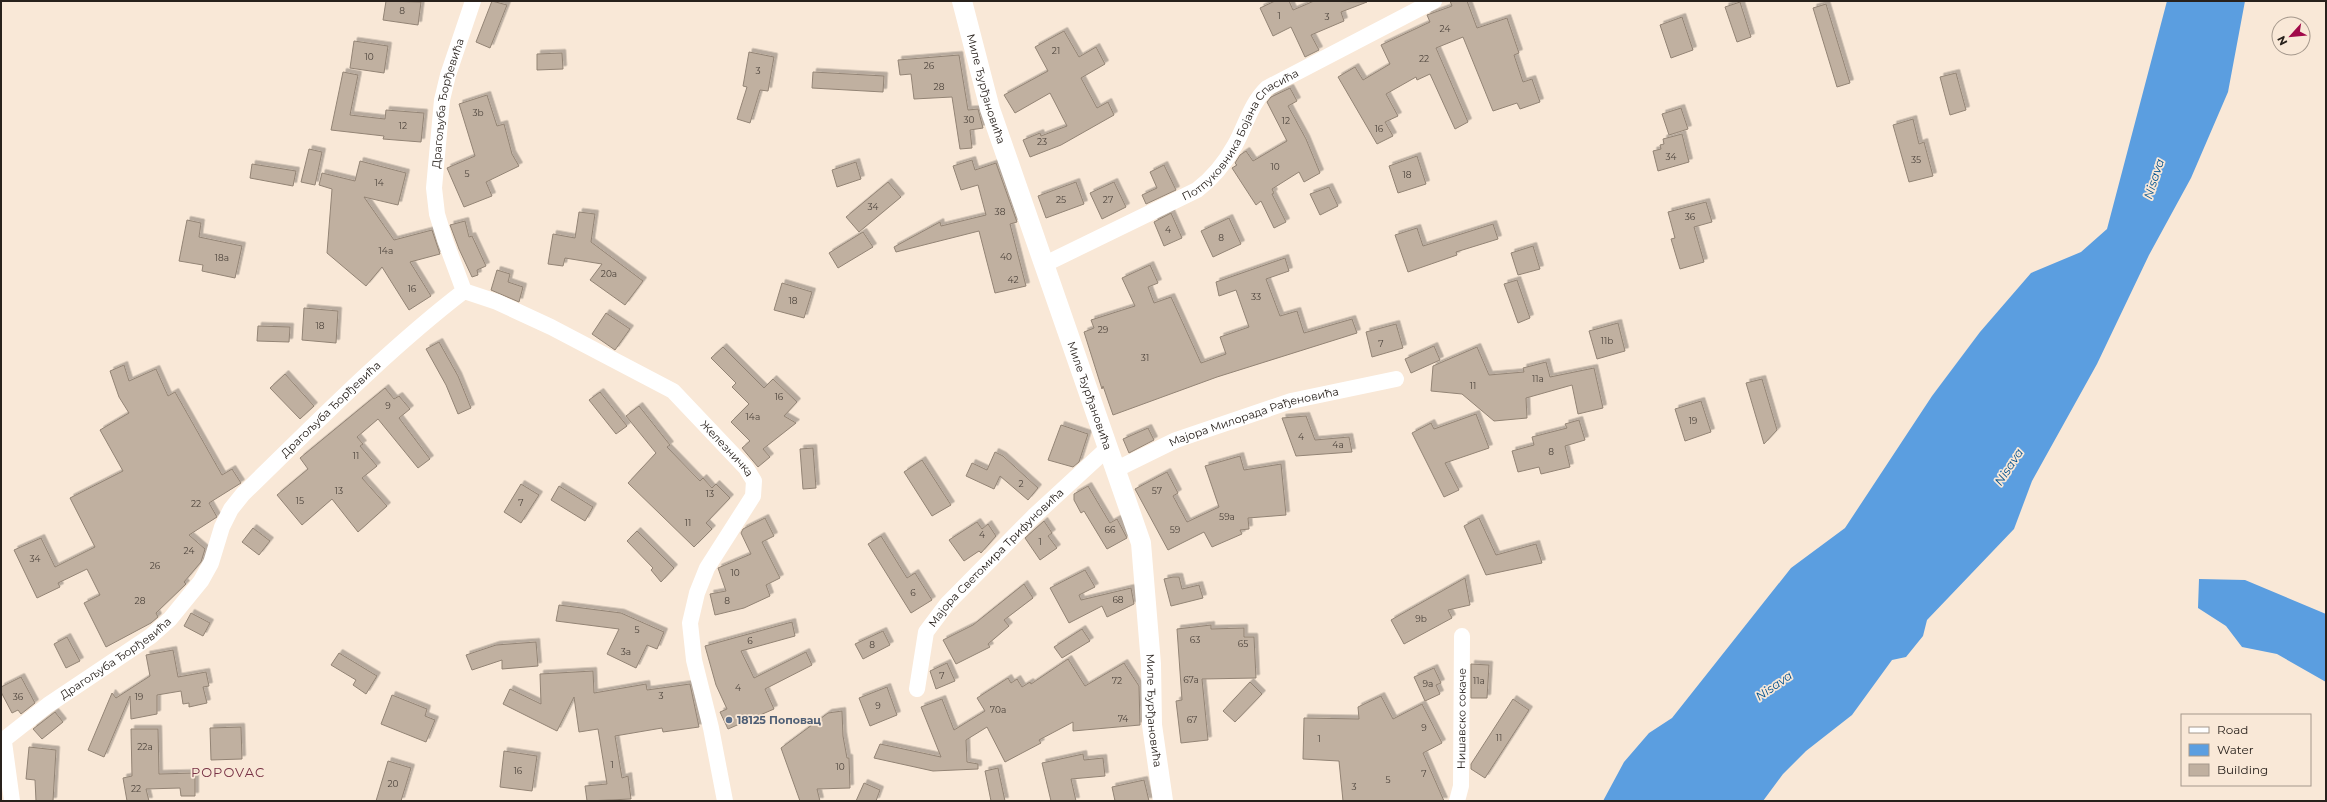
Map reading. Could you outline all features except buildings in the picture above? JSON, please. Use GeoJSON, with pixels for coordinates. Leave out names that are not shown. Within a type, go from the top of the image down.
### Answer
{"type":"FeatureCollection","features":[{"type":"Feature","properties":{"kind":"street","name":"Драгољуба Ђорђевића"},"geometry":{"type":"LineString","coordinates":[[2,742],[48,706],[161,628],[201,581],[211,563],[222,527],[231,509],[243,494],[356,384],[413,332],[464,291],[441,227],[434,188],[442,100],[448,74],[473,1]]}},
{"type":"Feature","properties":{"kind":"street","name":"Миле Ђурђановића"},"geometry":{"type":"LineString","coordinates":[[962,1],[990,109],[1043,265],[1117,469],[1141,543],[1151,664],[1152,725],[1163,801]]}},
{"type":"Feature","properties":{"kind":"street","name":"Потпуковника Бојана Спасића"},"geometry":{"type":"LineString","coordinates":[[1043,265],[1197,190],[1213,178],[1235,145],[1257,97],[1267,88],[1434,1]]}},
{"type":"Feature","properties":{"kind":"street","name":"Железничка"},"geometry":{"type":"LineString","coordinates":[[464,291],[497,302],[551,327],[673,391],[746,468],[754,481],[753,496],[707,568],[698,593],[690,623],[694,660],[711,728],[725,801]]}},
{"type":"Feature","properties":{"kind":"street","name":"Мајора Милорада Рађеновића"},"geometry":{"type":"LineString","coordinates":[[1117,469],[1176,440],[1291,401],[1396,379]]}},
{"type":"Feature","properties":{"kind":"street","name":"Мајора Светомира Трифуновића"},"geometry":{"type":"LineString","coordinates":[[917,689],[926,632],[946,604],[1034,516],[1109,447]]}},
{"type":"Feature","properties":{"kind":"street","name":"Нишавско сокаче"},"geometry":{"type":"LineString","coordinates":[[1457,801],[1461,786],[1462,636]]}},
{"type":"Feature","properties":{"kind":"street"},"geometry":{"type":"LineString","coordinates":[[2,742],[12,801]]}},
{"type":"Feature","properties":{"kind":"water","name":"Nisava"},"geometry":{"type":"Polygon","coordinates":[[[2167,1],[2245,1],[2228,92],[2191,178],[2149,255],[2097,364],[2032,481],[2014,529],[1927,620],[1923,636],[1906,657],[1892,660],[1852,715],[1806,751],[1783,774],[1763,801],[1603,801],[1624,762],[1649,733],[1672,718],[1791,568],[1845,528],[1932,396],[1980,332],[2031,273],[2081,252],[2107,229],[2167,1]]]}},
{"type":"Feature","properties":{"kind":"water"},"geometry":{"type":"Polygon","coordinates":[[[2199,579],[2245,580],[2326,614],[2326,682],[2277,654],[2242,647],[2226,626],[2198,608],[2199,579]]]}},
{"type":"Feature","properties":{"kind":"place","name":"18125 Поповац"},"geometry":{"type":"Point","coordinates":[729,720]}},
{"type":"Feature","properties":{"kind":"district","name":"POPOVAC"},"geometry":{"type":"Point","coordinates":[228,772]}}]}
